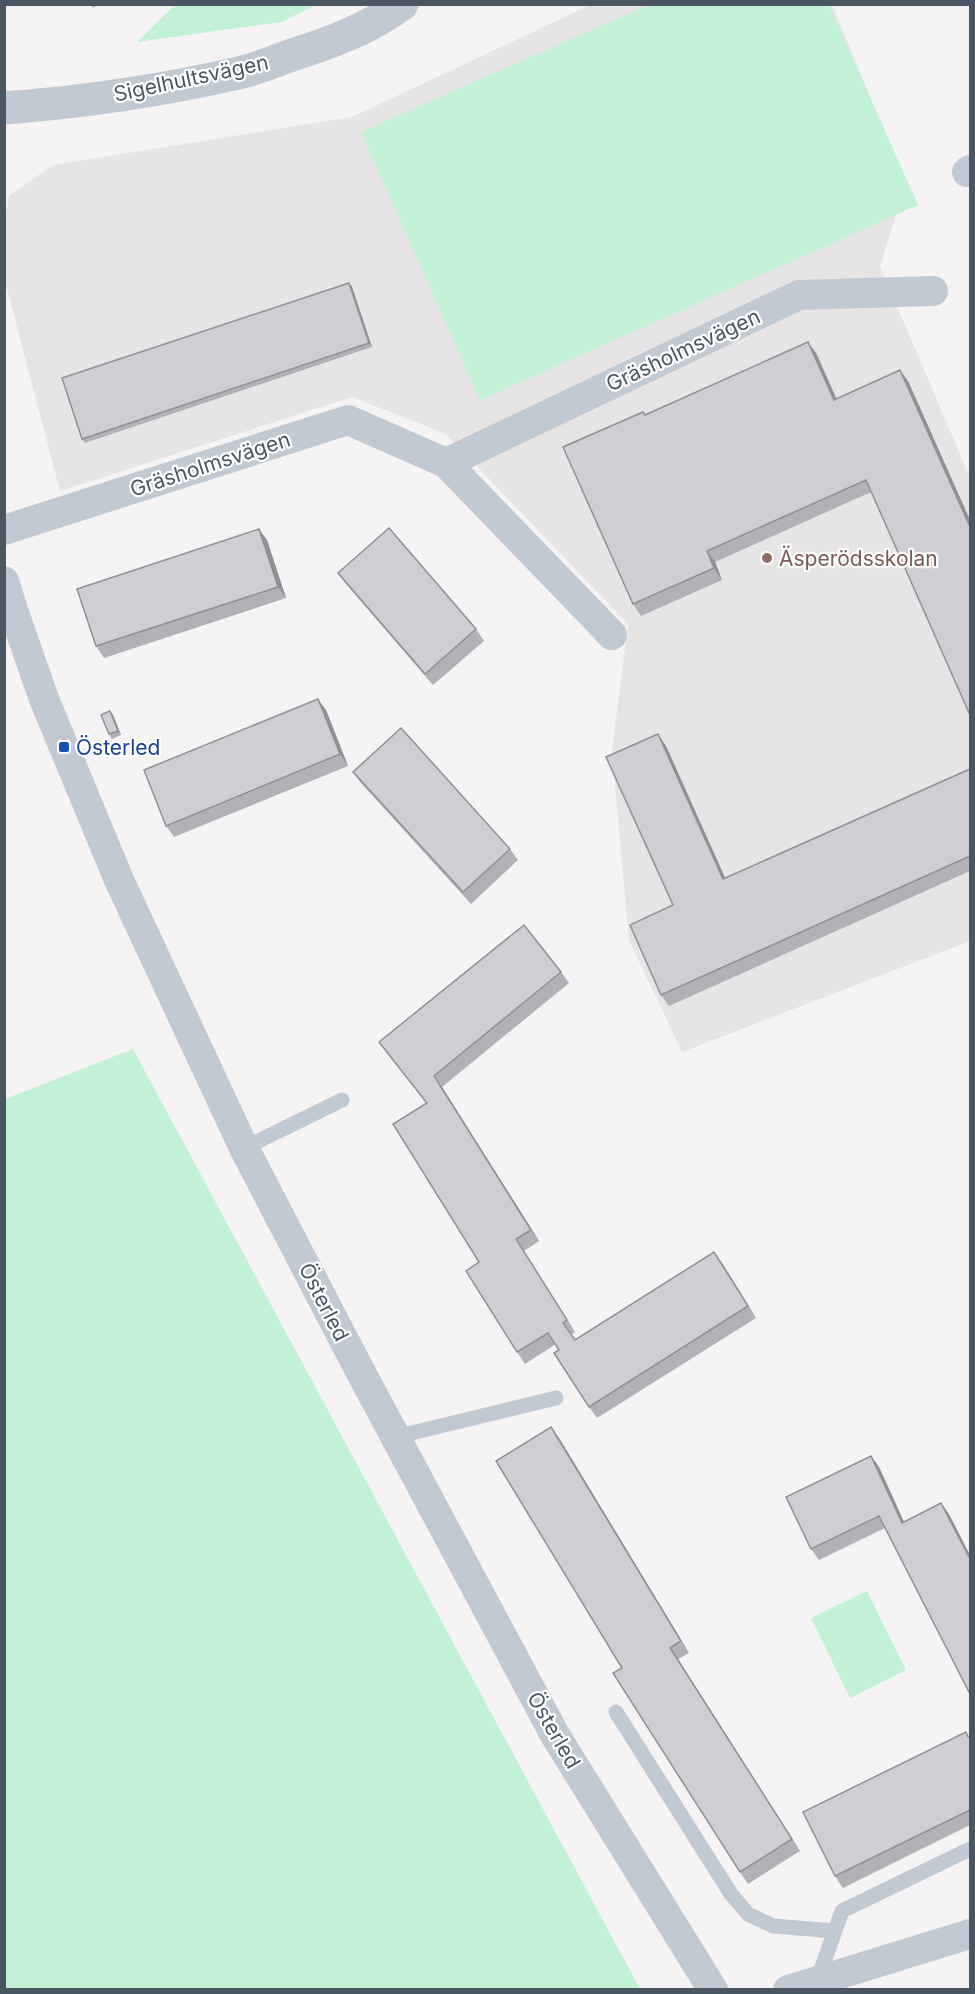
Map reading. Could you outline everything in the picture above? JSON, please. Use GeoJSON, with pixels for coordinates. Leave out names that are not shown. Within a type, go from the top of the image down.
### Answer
{"type":"FeatureCollection","features":[{"type":"Feature","properties":{"kind":"street","name":"Sigelhultsvägen"},"geometry":{"type":"LineString","coordinates":[[4,108],[49,105],[151,90],[245,71],[333,42],[382,19],[402,4]]}},
{"type":"Feature","properties":{"kind":"street","name":"Gräsholmsvägen"},"geometry":{"type":"LineString","coordinates":[[446,463],[800,295],[933,291]]}},
{"type":"Feature","properties":{"kind":"street","name":"Gräsholmsvägen"},"geometry":{"type":"LineString","coordinates":[[4,530],[348,420],[446,463],[612,635]]}},
{"type":"Feature","properties":{"kind":"street","name":"Österled"},"geometry":{"type":"LineString","coordinates":[[4,581],[44,699],[119,880],[244,1148],[395,1437],[555,1735],[713,1989]]}},
{"type":"Feature","properties":{"kind":"street"},"geometry":{"type":"LineString","coordinates":[[788,1989],[818,1985],[970,1934]]}},
{"type":"Feature","properties":{"kind":"lane"},"geometry":{"type":"LineString","coordinates":[[244,1148],[342,1100]]}},
{"type":"Feature","properties":{"kind":"lane"},"geometry":{"type":"LineString","coordinates":[[395,1437],[556,1398]]}},
{"type":"Feature","properties":{"kind":"lane"},"geometry":{"type":"LineString","coordinates":[[616,1712],[731,1894],[748,1914],[773,1926],[835,1931]]}},
{"type":"Feature","properties":{"kind":"lane"},"geometry":{"type":"LineString","coordinates":[[818,1985],[842,1911],[970,1849]]}},
{"type":"Feature","properties":{"kind":"shaded area","name":"Äsperödsskolan"},"geometry":{"type":"Polygon","coordinates":[[[589,5],[832,5],[906,183],[880,266],[970,478],[970,941],[682,1052],[629,940],[612,751],[628,624],[446,434],[352,397],[60,491],[5,281],[5,223],[9,196],[53,165],[352,117],[589,5]]]}},
{"type":"Feature","properties":{"kind":"green space"},"geometry":{"type":"Polygon","coordinates":[[[175,5],[316,5],[281,22],[137,42],[175,5]]]}},
{"type":"Feature","properties":{"kind":"green space"},"geometry":{"type":"Polygon","coordinates":[[[648,5],[829,5],[918,205],[480,400],[361,132],[648,5]]]}},
{"type":"Feature","properties":{"kind":"green space"},"geometry":{"type":"Polygon","coordinates":[[[133,1049],[640,1989],[5,1989],[5,1099],[133,1049]]]}},
{"type":"Feature","properties":{"kind":"green space"},"geometry":{"type":"Polygon","coordinates":[[[867,1591],[906,1670],[850,1698],[811,1618],[867,1591]]]}},
{"type":"Feature","properties":{"kind":"building"},"geometry":{"type":"Polygon","coordinates":[[[349,283],[369,343],[82,439],[62,378],[349,283]]]}},
{"type":"Feature","properties":{"kind":"building"},"geometry":{"type":"Polygon","coordinates":[[[808,342],[834,400],[900,370],[970,527],[970,715],[866,480],[707,551],[714,568],[633,604],[563,447],[643,412],[645,415],[808,342]]]}},
{"type":"Feature","properties":{"kind":"building"},"geometry":{"type":"Polygon","coordinates":[[[389,528],[476,629],[425,674],[338,573],[389,528]]]}},
{"type":"Feature","properties":{"kind":"building"},"geometry":{"type":"Polygon","coordinates":[[[259,529],[278,587],[96,646],[77,589],[259,529]]]}},
{"type":"Feature","properties":{"kind":"building"},"geometry":{"type":"Polygon","coordinates":[[[318,699],[340,754],[166,826],[144,770],[318,699]]]}},
{"type":"Feature","properties":{"kind":"building"},"geometry":{"type":"Polygon","coordinates":[[[110,711],[118,731],[109,734],[101,715],[110,711]]]}},
{"type":"Feature","properties":{"kind":"building"},"geometry":{"type":"Polygon","coordinates":[[[401,728],[510,849],[463,892],[353,772],[401,728]]]}},
{"type":"Feature","properties":{"kind":"building"},"geometry":{"type":"Polygon","coordinates":[[[658,734],[723,879],[970,769],[970,856],[661,995],[630,925],[673,905],[606,757],[658,734]]]}},
{"type":"Feature","properties":{"kind":"building"},"geometry":{"type":"Polygon","coordinates":[[[524,925],[561,972],[434,1076],[531,1230],[516,1239],[567,1320],[563,1323],[575,1340],[714,1252],[748,1306],[589,1407],[554,1353],[559,1350],[548,1333],[517,1352],[466,1271],[479,1262],[393,1124],[427,1103],[379,1042],[524,925]]]}},
{"type":"Feature","properties":{"kind":"building"},"geometry":{"type":"Polygon","coordinates":[[[551,1427],[681,1641],[670,1648],[792,1839],[740,1872],[613,1673],[622,1668],[496,1461],[551,1427]]]}},
{"type":"Feature","properties":{"kind":"building"},"geometry":{"type":"Polygon","coordinates":[[[871,1456],[902,1523],[941,1503],[970,1559],[970,1694],[879,1516],[811,1549],[786,1497],[871,1456]]]}},
{"type":"Feature","properties":{"kind":"building"},"geometry":{"type":"Polygon","coordinates":[[[966,1732],[968,1737],[970,1736],[970,1810],[835,1876],[803,1812],[966,1732]]]}},
{"type":"Feature","properties":{"kind":"place","name":"Äsperödsskolan"},"geometry":{"type":"Point","coordinates":[767,558]}},
{"type":"Feature","properties":{"kind":"place","name":"Österled"},"geometry":{"type":"Point","coordinates":[64,747]}}]}
